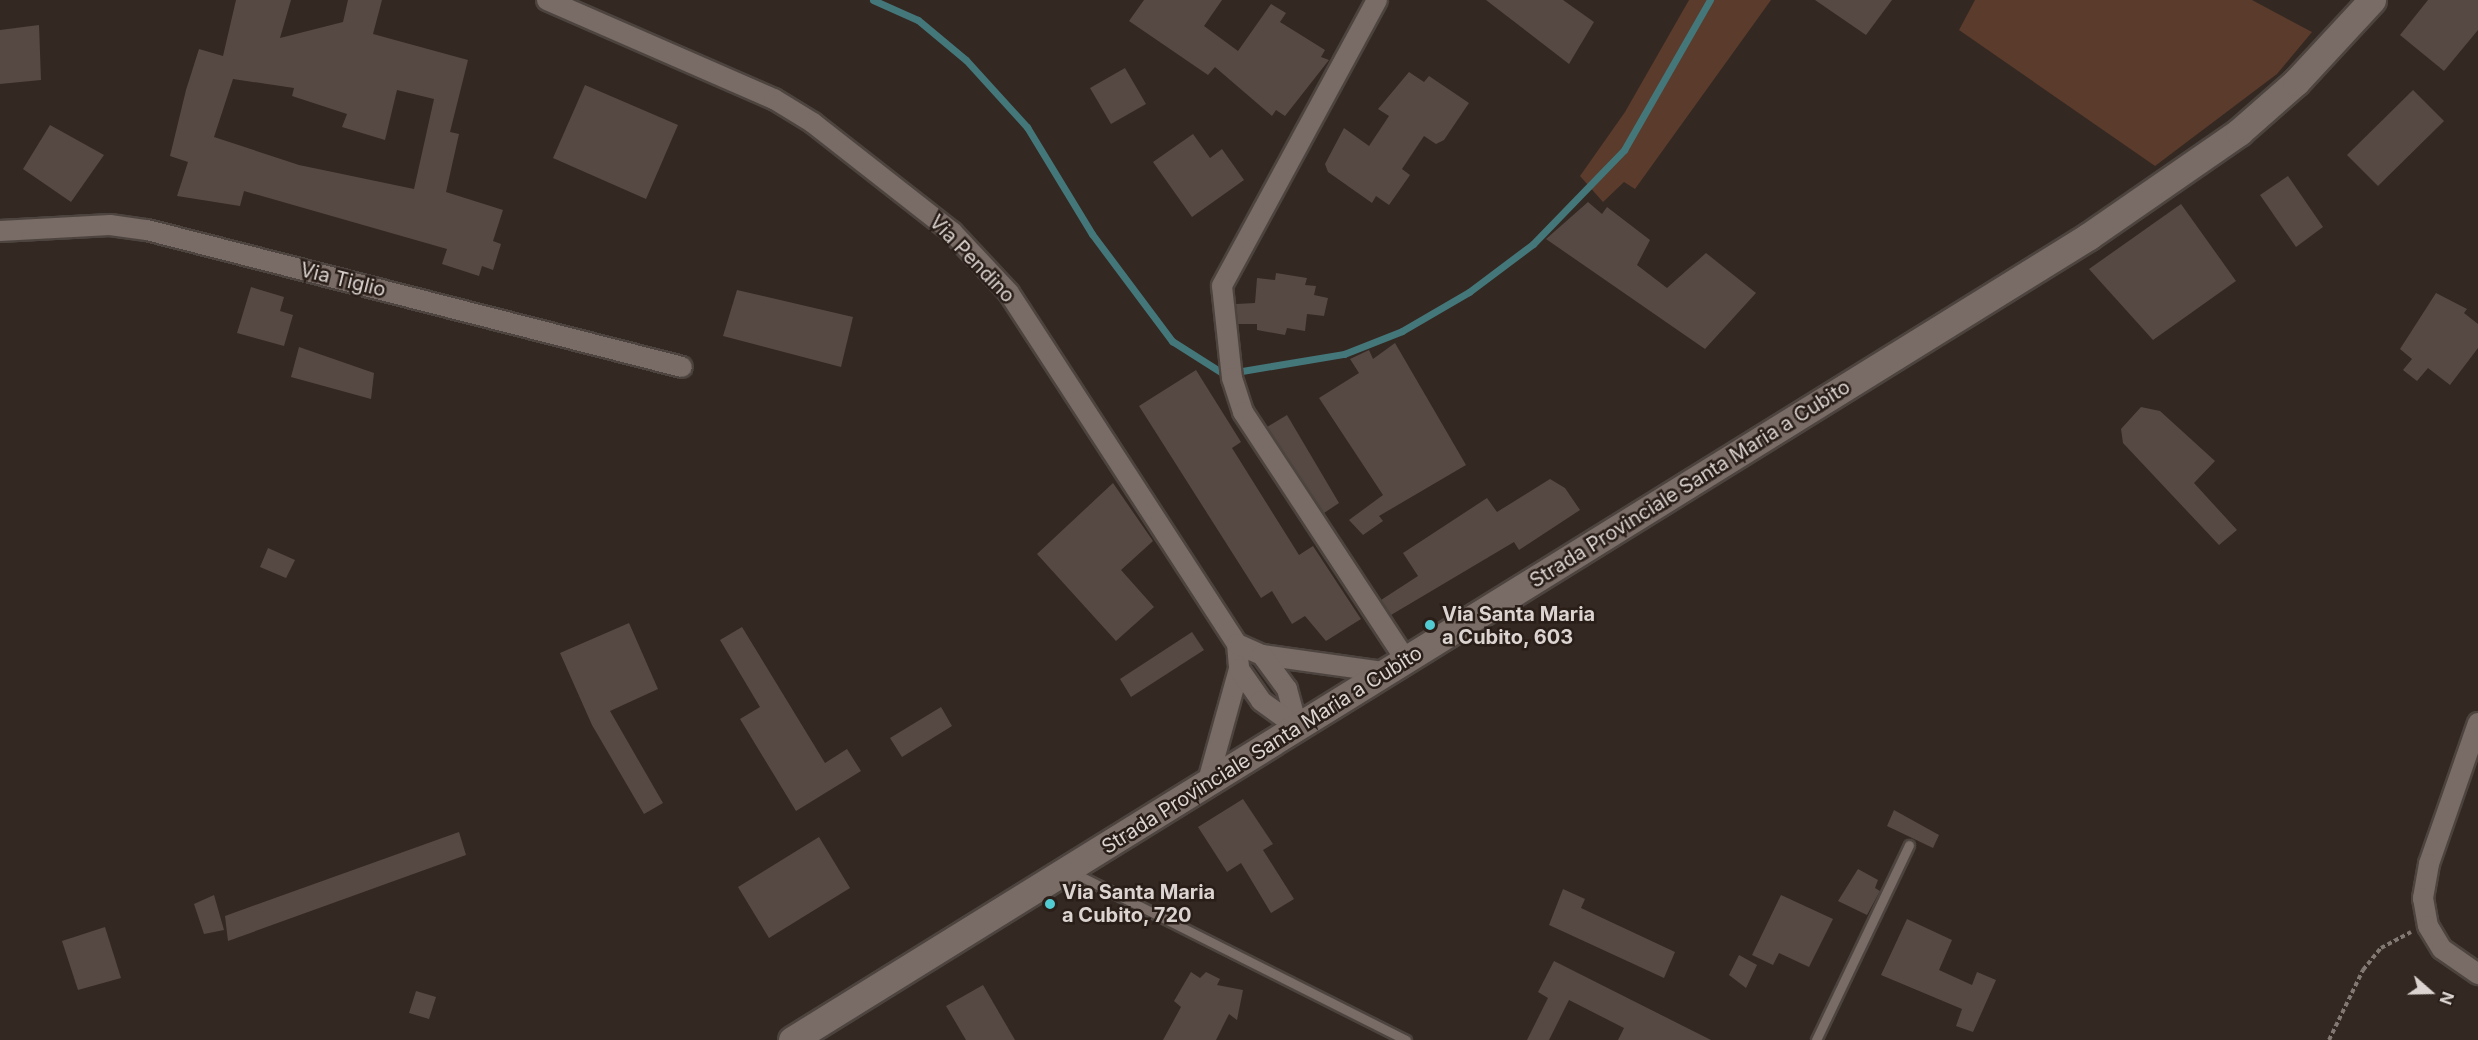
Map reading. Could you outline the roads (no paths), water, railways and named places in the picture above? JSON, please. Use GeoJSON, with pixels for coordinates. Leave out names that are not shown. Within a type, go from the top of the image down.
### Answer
{"type":"FeatureCollection","features":[{"type":"Feature","properties":{"kind":"main road","name":"Strada Provinciale Santa Maria a Cubito"},"geometry":{"type":"LineString","coordinates":[[792,1040],[2090,236],[2239,132],[2320,58],[2372,0]]}},
{"type":"Feature","properties":{"kind":"street","name":"Via Pendino"},"geometry":{"type":"LineString","coordinates":[[547,0],[774,99],[952,232],[1009,292],[1237,644],[1239,669],[1207,784]]}},
{"type":"Feature","properties":{"kind":"street"},"geometry":{"type":"LineString","coordinates":[[1377,0],[1222,286],[1231,370],[1243,412],[1396,666]]}},
{"type":"Feature","properties":{"kind":"street","name":"Via Tiglio"},"geometry":{"type":"LineString","coordinates":[[0,231],[110,225],[147,230],[682,367]]}},
{"type":"Feature","properties":{"kind":"street"},"geometry":{"type":"LineString","coordinates":[[1237,644],[1262,655],[1396,666]]}},
{"type":"Feature","properties":{"kind":"street"},"geometry":{"type":"LineString","coordinates":[[1262,655],[1287,689],[1297,727]]}},
{"type":"Feature","properties":{"kind":"street","name":"Via Pendino"},"geometry":{"type":"LineString","coordinates":[[1239,669],[1261,701],[1297,727]]}},
{"type":"Feature","properties":{"kind":"street"},"geometry":{"type":"LineString","coordinates":[[2478,723],[2428,864],[2423,898],[2427,926],[2442,949],[2478,974]]}},
{"type":"Feature","properties":{"kind":"lane"},"geometry":{"type":"LineString","coordinates":[[1816,1040],[1909,845]]}},
{"type":"Feature","properties":{"kind":"lane"},"geometry":{"type":"LineString","coordinates":[[1068,870],[1406,1040]]}},
{"type":"Feature","properties":{"kind":"waterway"},"geometry":{"type":"LineString","coordinates":[[873,0],[918,20],[966,60],[1027,127],[1092,234],[1172,341],[1224,374],[1344,354],[1402,331],[1469,292],[1533,244],[1624,150],[1710,0]]}},
{"type":"Feature","properties":{"kind":"place","name":"Via Santa Maria a Cubito, 603"},"geometry":{"type":"Point","coordinates":[1430,625]}},
{"type":"Feature","properties":{"kind":"place","name":"Via Santa Maria a Cubito, 720"},"geometry":{"type":"Point","coordinates":[1050,904]}}]}
